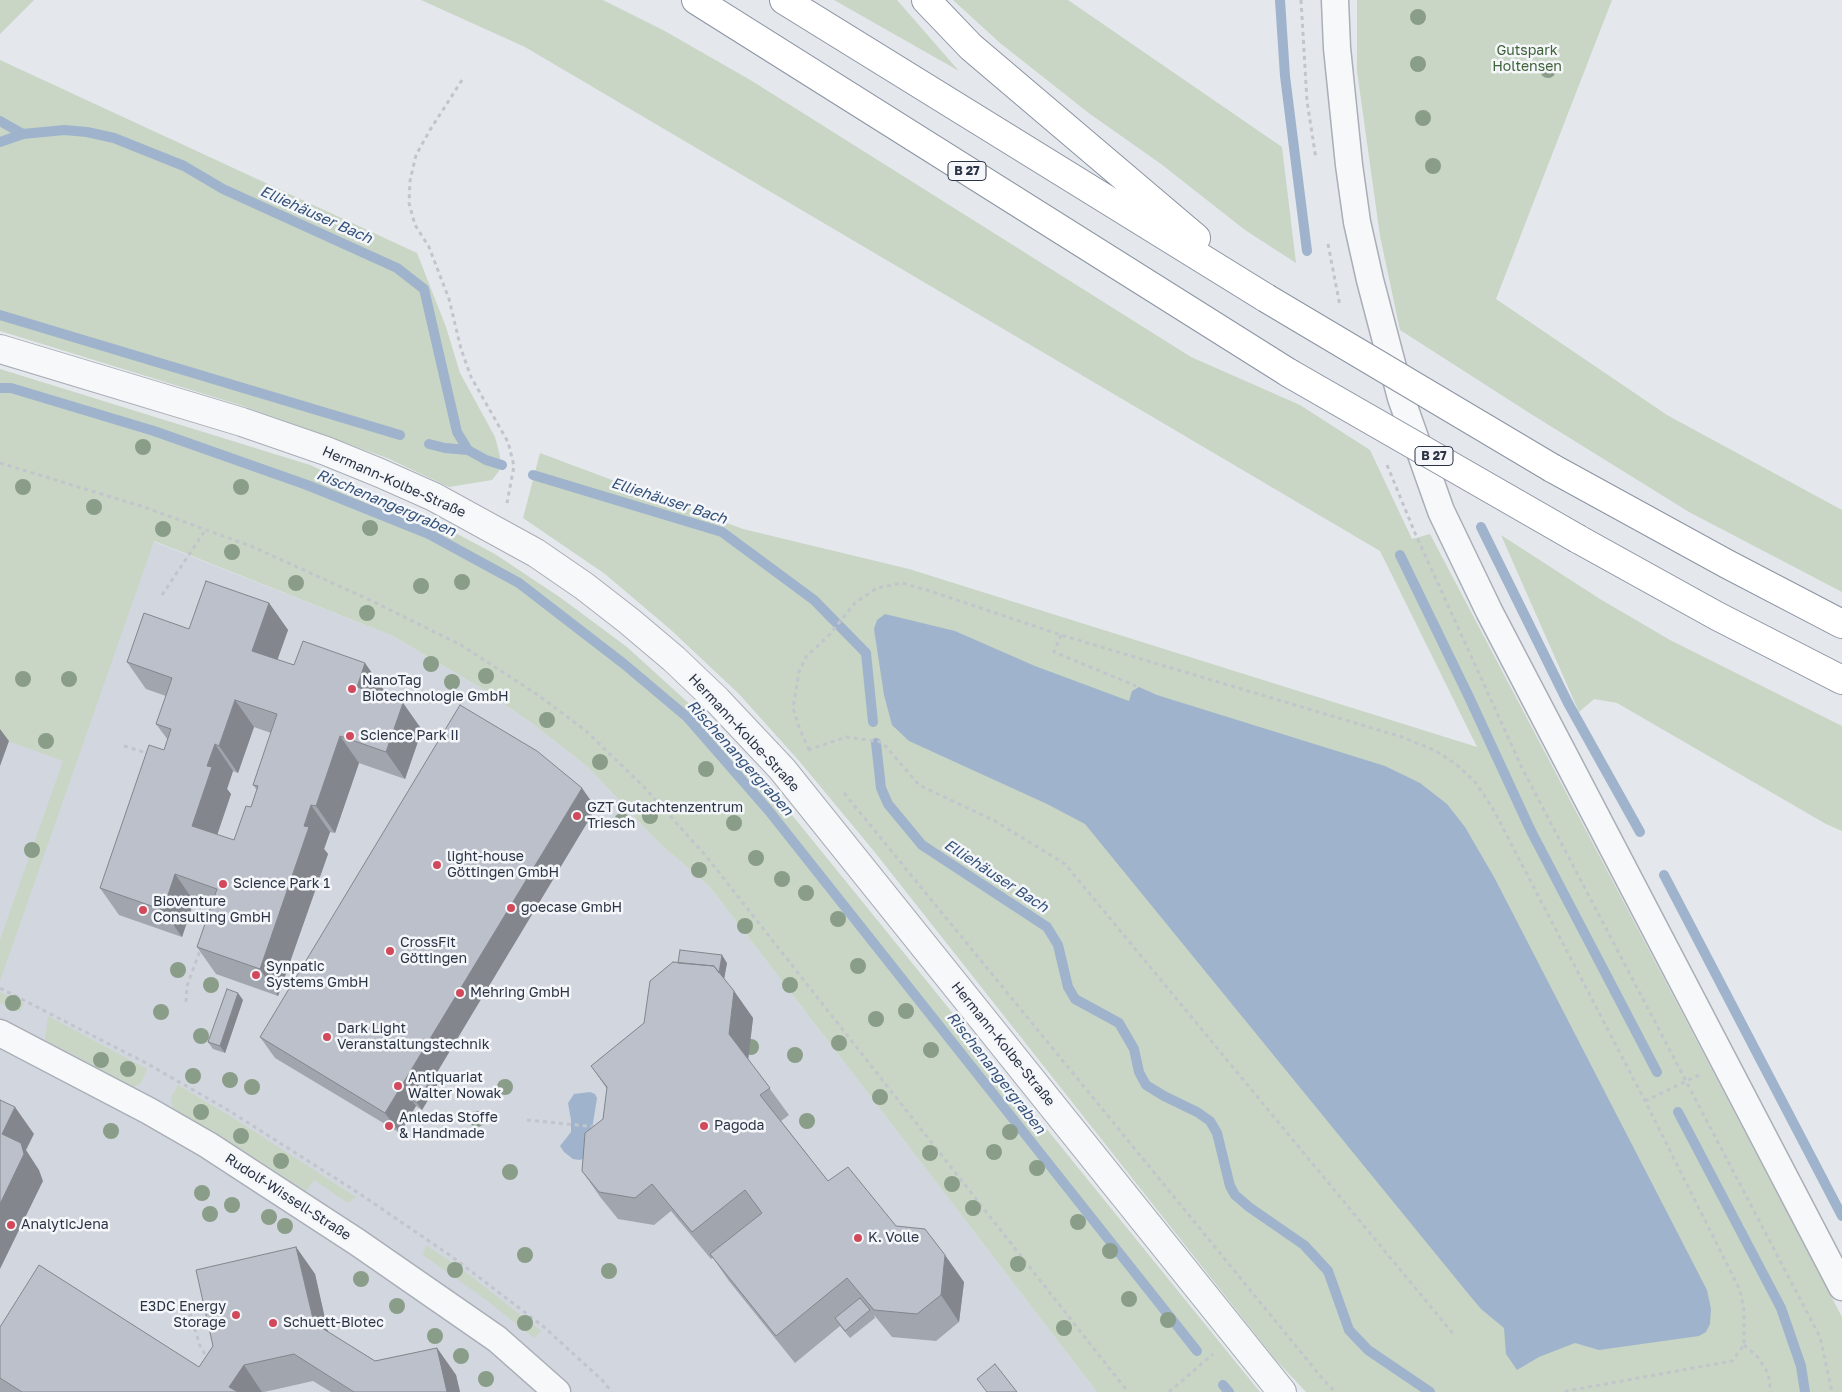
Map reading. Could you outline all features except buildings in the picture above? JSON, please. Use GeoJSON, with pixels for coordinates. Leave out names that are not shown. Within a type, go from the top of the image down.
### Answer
{"type":"FeatureCollection","features":[{"type":"Feature","properties":{"kind":"highway"},"geometry":{"type":"LineString","coordinates":[[784,0],[1266,298],[1552,468],[1842,624]]}},
{"type":"Feature","properties":{"kind":"highway"},"geometry":{"type":"LineString","coordinates":[[926,0],[972,47],[1266,298]]}},
{"type":"Feature","properties":{"kind":"highway","name":"B 27"},"geometry":{"type":"LineString","coordinates":[[697,2],[1289,374],[1578,540],[1718,616],[1842,680]]}},
{"type":"Feature","properties":{"kind":"street"},"geometry":{"type":"LineString","coordinates":[[1335,0],[1337,48],[1357,222],[1401,398],[1441,511],[1489,611],[1842,1287]]}},
{"type":"Feature","properties":{"kind":"street","name":"Hermann-Kolbe-Straße"},"geometry":{"type":"LineString","coordinates":[[0,349],[242,422],[326,451],[434,497],[536,553],[584,586],[630,622],[674,659],[717,700],[782,769],[1282,1392]]}},
{"type":"Feature","properties":{"kind":"street","name":"Rudolf-Wissell-Straße"},"geometry":{"type":"LineString","coordinates":[[0,1033],[149,1111],[208,1145],[357,1242],[497,1339],[557,1392]]}},
{"type":"Feature","properties":{"kind":"path"},"geometry":{"type":"LineString","coordinates":[[462,80],[416,155],[410,181],[408,203],[415,225],[429,247],[449,299],[461,349],[471,377],[508,442],[514,466],[501,533]]}},
{"type":"Feature","properties":{"kind":"path"},"geometry":{"type":"LineString","coordinates":[[0,463],[144,507],[261,550],[372,601],[461,646],[538,695],[585,730],[644,787],[706,856],[1128,1392]]}},
{"type":"Feature","properties":{"kind":"path"},"geometry":{"type":"LineString","coordinates":[[162,595],[206,529]]}},
{"type":"Feature","properties":{"kind":"path"},"geometry":{"type":"LineString","coordinates":[[815,757],[808,750],[793,708],[799,672],[806,657],[830,634],[856,603],[876,588],[902,583],[1061,635],[1402,737],[1436,751],[1457,765],[1475,782],[1492,807],[1646,1101],[1740,1290],[1744,1311],[1744,1346],[1732,1361],[1561,1392]]}},
{"type":"Feature","properties":{"kind":"path"},"geometry":{"type":"LineString","coordinates":[[1061,635],[1054,652],[1136,686]]}},
{"type":"Feature","properties":{"kind":"path"},"geometry":{"type":"LineString","coordinates":[[808,750],[846,737],[882,742],[919,785],[995,821],[1065,864],[1455,1336]]}},
{"type":"Feature","properties":{"kind":"path"},"geometry":{"type":"LineString","coordinates":[[124,746],[151,755]]}},
{"type":"Feature","properties":{"kind":"path"},"geometry":{"type":"LineString","coordinates":[[840,788],[1335,1392]]}},
{"type":"Feature","properties":{"kind":"path"},"geometry":{"type":"LineString","coordinates":[[186,1002],[187,986],[202,943]]}},
{"type":"Feature","properties":{"kind":"path"},"geometry":{"type":"LineString","coordinates":[[0,988],[146,1063],[228,1110],[357,1192],[451,1256],[544,1327],[602,1380],[612,1392]]}},
{"type":"Feature","properties":{"kind":"path"},"geometry":{"type":"LineString","coordinates":[[1646,1101],[1724,1063]]}},
{"type":"Feature","properties":{"kind":"path"},"geometry":{"type":"LineString","coordinates":[[527,1120],[600,1128]]}},
{"type":"Feature","properties":{"kind":"path"},"geometry":{"type":"LineString","coordinates":[[190,1313],[200,1346],[208,1360]]}},
{"type":"Feature","properties":{"kind":"path"},"geometry":{"type":"LineString","coordinates":[[1168,1392],[1236,1334]]}},
{"type":"Feature","properties":{"kind":"path"},"geometry":{"type":"LineString","coordinates":[[1744,1346],[1757,1356],[1768,1373],[1771,1392]]}},
{"type":"Feature","properties":{"kind":"shaded area"},"geometry":{"type":"Polygon","coordinates":[[[0,491],[99,520],[393,636],[481,688],[533,724],[589,768],[658,842],[710,887],[1097,1392],[0,1392],[0,491]]]}},
{"type":"Feature","properties":{"kind":"green space"},"geometry":{"type":"Polygon","coordinates":[[[0,0],[34,0],[0,34],[0,0]]]}},
{"type":"Feature","properties":{"kind":"green space"},"geometry":{"type":"Polygon","coordinates":[[[421,0],[603,0],[663,30],[752,81],[1191,357],[1300,405],[1370,450],[1412,539],[1430,534],[1842,1317],[1842,1392],[1306,1392],[1275,1359],[873,850],[800,762],[739,694],[671,630],[605,574],[523,518],[540,453],[743,529],[909,569],[1477,747],[1380,551],[525,47],[421,0]]]}},
{"type":"Feature","properties":{"kind":"green space"},"geometry":{"type":"Polygon","coordinates":[[[834,0],[897,0],[959,71],[834,0]]]}},
{"type":"Feature","properties":{"kind":"green space"},"geometry":{"type":"Polygon","coordinates":[[[953,0],[1068,0],[1282,147],[1296,263],[1245,230],[1161,164],[1090,114],[1000,43],[953,0]]]}},
{"type":"Feature","properties":{"kind":"green space","name":"Gutspark Holtensen"},"geometry":{"type":"Polygon","coordinates":[[[1357,0],[1612,0],[1496,299],[1667,415],[1842,510],[1842,592],[1689,512],[1400,330],[1380,236],[1357,71],[1357,0]]]}},
{"type":"Feature","properties":{"kind":"green space"},"geometry":{"type":"Polygon","coordinates":[[[0,60],[417,253],[446,327],[460,373],[495,437],[500,456],[499,471],[492,480],[449,487],[387,458],[243,406],[0,331],[0,60]]]}},
{"type":"Feature","properties":{"kind":"green space"},"geometry":{"type":"Polygon","coordinates":[[[0,369],[310,465],[412,510],[495,554],[561,598],[627,647],[694,708],[775,794],[1260,1392],[1097,1392],[710,887],[658,842],[589,768],[533,724],[481,688],[393,636],[154,541],[0,981],[0,940],[63,761],[0,738],[0,369]]]}},
{"type":"Feature","properties":{"kind":"green space"},"geometry":{"type":"Polygon","coordinates":[[[1501,535],[1600,599],[1670,640],[1842,726],[1842,831],[1826,824],[1617,703],[1594,699],[1579,712],[1501,535]]]}},
{"type":"Feature","properties":{"kind":"green space"},"geometry":{"type":"Polygon","coordinates":[[[0,992],[24,1003],[20,1012],[0,1003],[0,992]]]}},
{"type":"Feature","properties":{"kind":"green space"},"geometry":{"type":"Polygon","coordinates":[[[48,1016],[147,1069],[141,1083],[134,1087],[45,1040],[48,1016]]]}},
{"type":"Feature","properties":{"kind":"green space"},"geometry":{"type":"Polygon","coordinates":[[[178,1085],[235,1119],[356,1197],[348,1203],[314,1180],[306,1191],[224,1138],[173,1109],[171,1097],[178,1085]]]}},
{"type":"Feature","properties":{"kind":"green space"},"geometry":{"type":"Polygon","coordinates":[[[426,1245],[463,1270],[541,1331],[534,1338],[485,1299],[423,1255],[426,1245]]]}},
{"type":"Feature","properties":{"kind":"water"},"geometry":{"type":"Polygon","coordinates":[[[885,614],[955,631],[1035,666],[1129,701],[1132,691],[1139,687],[1157,695],[1385,766],[1420,783],[1447,804],[1465,827],[1494,877],[1707,1290],[1711,1309],[1710,1324],[1706,1332],[1699,1336],[1599,1350],[1575,1343],[1539,1357],[1517,1370],[1506,1354],[1504,1328],[1481,1309],[1466,1291],[1085,824],[1047,804],[909,741],[892,725],[884,695],[874,629],[877,620],[885,614]]]}},
{"type":"Feature","properties":{"kind":"water"},"geometry":{"type":"Polygon","coordinates":[[[590,1092],[595,1094],[597,1098],[588,1154],[580,1160],[573,1159],[560,1146],[571,1132],[568,1103],[574,1094],[590,1092]]]}},
{"type":"Feature","properties":{"kind":"waterway"},"geometry":{"type":"LineString","coordinates":[[1280,0],[1285,76],[1307,251]]}},
{"type":"Feature","properties":{"kind":"waterway","name":"Elliehäuser Bach"},"geometry":{"type":"LineString","coordinates":[[0,121],[23,134],[64,130],[87,132],[114,138],[184,166],[223,189],[397,268],[424,289],[457,432],[468,450],[486,460],[502,465]]}},
{"type":"Feature","properties":{"kind":"waterway"},"geometry":{"type":"LineString","coordinates":[[0,142],[23,134]]}},
{"type":"Feature","properties":{"kind":"waterway"},"geometry":{"type":"LineString","coordinates":[[0,315],[400,435]]}},
{"type":"Feature","properties":{"kind":"waterway","name":"Rischenangergraben"},"geometry":{"type":"LineString","coordinates":[[0,388],[11,388],[154,431],[307,485],[429,534],[519,583],[624,664],[687,717],[769,811],[1197,1351]]}},
{"type":"Feature","properties":{"kind":"waterway"},"geometry":{"type":"LineString","coordinates":[[429,444],[445,448],[468,450]]}},
{"type":"Feature","properties":{"kind":"waterway","name":"Elliehäuser Bach"},"geometry":{"type":"LineString","coordinates":[[533,475],[722,532],[814,600],[866,653],[873,722]]}},
{"type":"Feature","properties":{"kind":"waterway"},"geometry":{"type":"LineString","coordinates":[[1481,527],[1568,703],[1640,832]]}},
{"type":"Feature","properties":{"kind":"waterway"},"geometry":{"type":"LineString","coordinates":[[1400,555],[1531,831],[1657,1072]]}},
{"type":"Feature","properties":{"kind":"waterway","name":"Elliehäuser Bach"},"geometry":{"type":"LineString","coordinates":[[876,743],[881,788],[888,804],[922,845],[1047,927],[1058,945],[1068,987],[1075,999],[1119,1023],[1134,1049],[1139,1072],[1146,1085],[1210,1121],[1217,1133],[1230,1186],[1235,1195],[1249,1207],[1304,1245],[1328,1271],[1349,1330],[1368,1350],[1430,1392]]}},
{"type":"Feature","properties":{"kind":"waterway"},"geometry":{"type":"LineString","coordinates":[[1664,875],[1842,1216]]}},
{"type":"Feature","properties":{"kind":"waterway"},"geometry":{"type":"LineString","coordinates":[[1678,1112],[1781,1308],[1801,1366],[1805,1392]]}},
{"type":"Feature","properties":{"kind":"waterway","name":"Rischenangergraben"},"geometry":{"type":"LineString","coordinates":[[1223,1385],[1229,1392]]}},
{"type":"Feature","properties":{"kind":"place","name":"NanoTag Biotechnologie GmbH"},"geometry":{"type":"Point","coordinates":[352,689]}},
{"type":"Feature","properties":{"kind":"place","name":"Science Park II"},"geometry":{"type":"Point","coordinates":[350,736]}},
{"type":"Feature","properties":{"kind":"place","name":"GZT Gutachtenzentrum Triesch"},"geometry":{"type":"Point","coordinates":[577,816]}},
{"type":"Feature","properties":{"kind":"place","name":"light-house Göttingen GmbH"},"geometry":{"type":"Point","coordinates":[437,865]}},
{"type":"Feature","properties":{"kind":"place","name":"Science Park 1"},"geometry":{"type":"Point","coordinates":[223,884]}},
{"type":"Feature","properties":{"kind":"place","name":"goecase GmbH"},"geometry":{"type":"Point","coordinates":[511,908]}},
{"type":"Feature","properties":{"kind":"place","name":"Bioventure Consulting GmbH"},"geometry":{"type":"Point","coordinates":[143,910]}},
{"type":"Feature","properties":{"kind":"place","name":"CrossFit Göttingen"},"geometry":{"type":"Point","coordinates":[390,951]}},
{"type":"Feature","properties":{"kind":"place","name":"Synpatic Systems GmbH"},"geometry":{"type":"Point","coordinates":[256,975]}},
{"type":"Feature","properties":{"kind":"place","name":"Mehring GmbH"},"geometry":{"type":"Point","coordinates":[460,993]}},
{"type":"Feature","properties":{"kind":"place","name":"Dark Light Veranstaltungstechnik"},"geometry":{"type":"Point","coordinates":[327,1037]}},
{"type":"Feature","properties":{"kind":"place","name":"Antiquariat Walter Nowak"},"geometry":{"type":"Point","coordinates":[398,1086]}},
{"type":"Feature","properties":{"kind":"place","name":"Anledas Stoffe & Handmade"},"geometry":{"type":"Point","coordinates":[389,1126]}},
{"type":"Feature","properties":{"kind":"place","name":"Pagoda"},"geometry":{"type":"Point","coordinates":[704,1126]}},
{"type":"Feature","properties":{"kind":"place","name":"AnalyticJena"},"geometry":{"type":"Point","coordinates":[11,1225]}},
{"type":"Feature","properties":{"kind":"place","name":"K. Volle"},"geometry":{"type":"Point","coordinates":[858,1238]}},
{"type":"Feature","properties":{"kind":"place","name":"E3DC Energy Storage"},"geometry":{"type":"Point","coordinates":[236,1315]}},
{"type":"Feature","properties":{"kind":"place","name":"Schuett-Biotec"},"geometry":{"type":"Point","coordinates":[273,1323]}}]}
